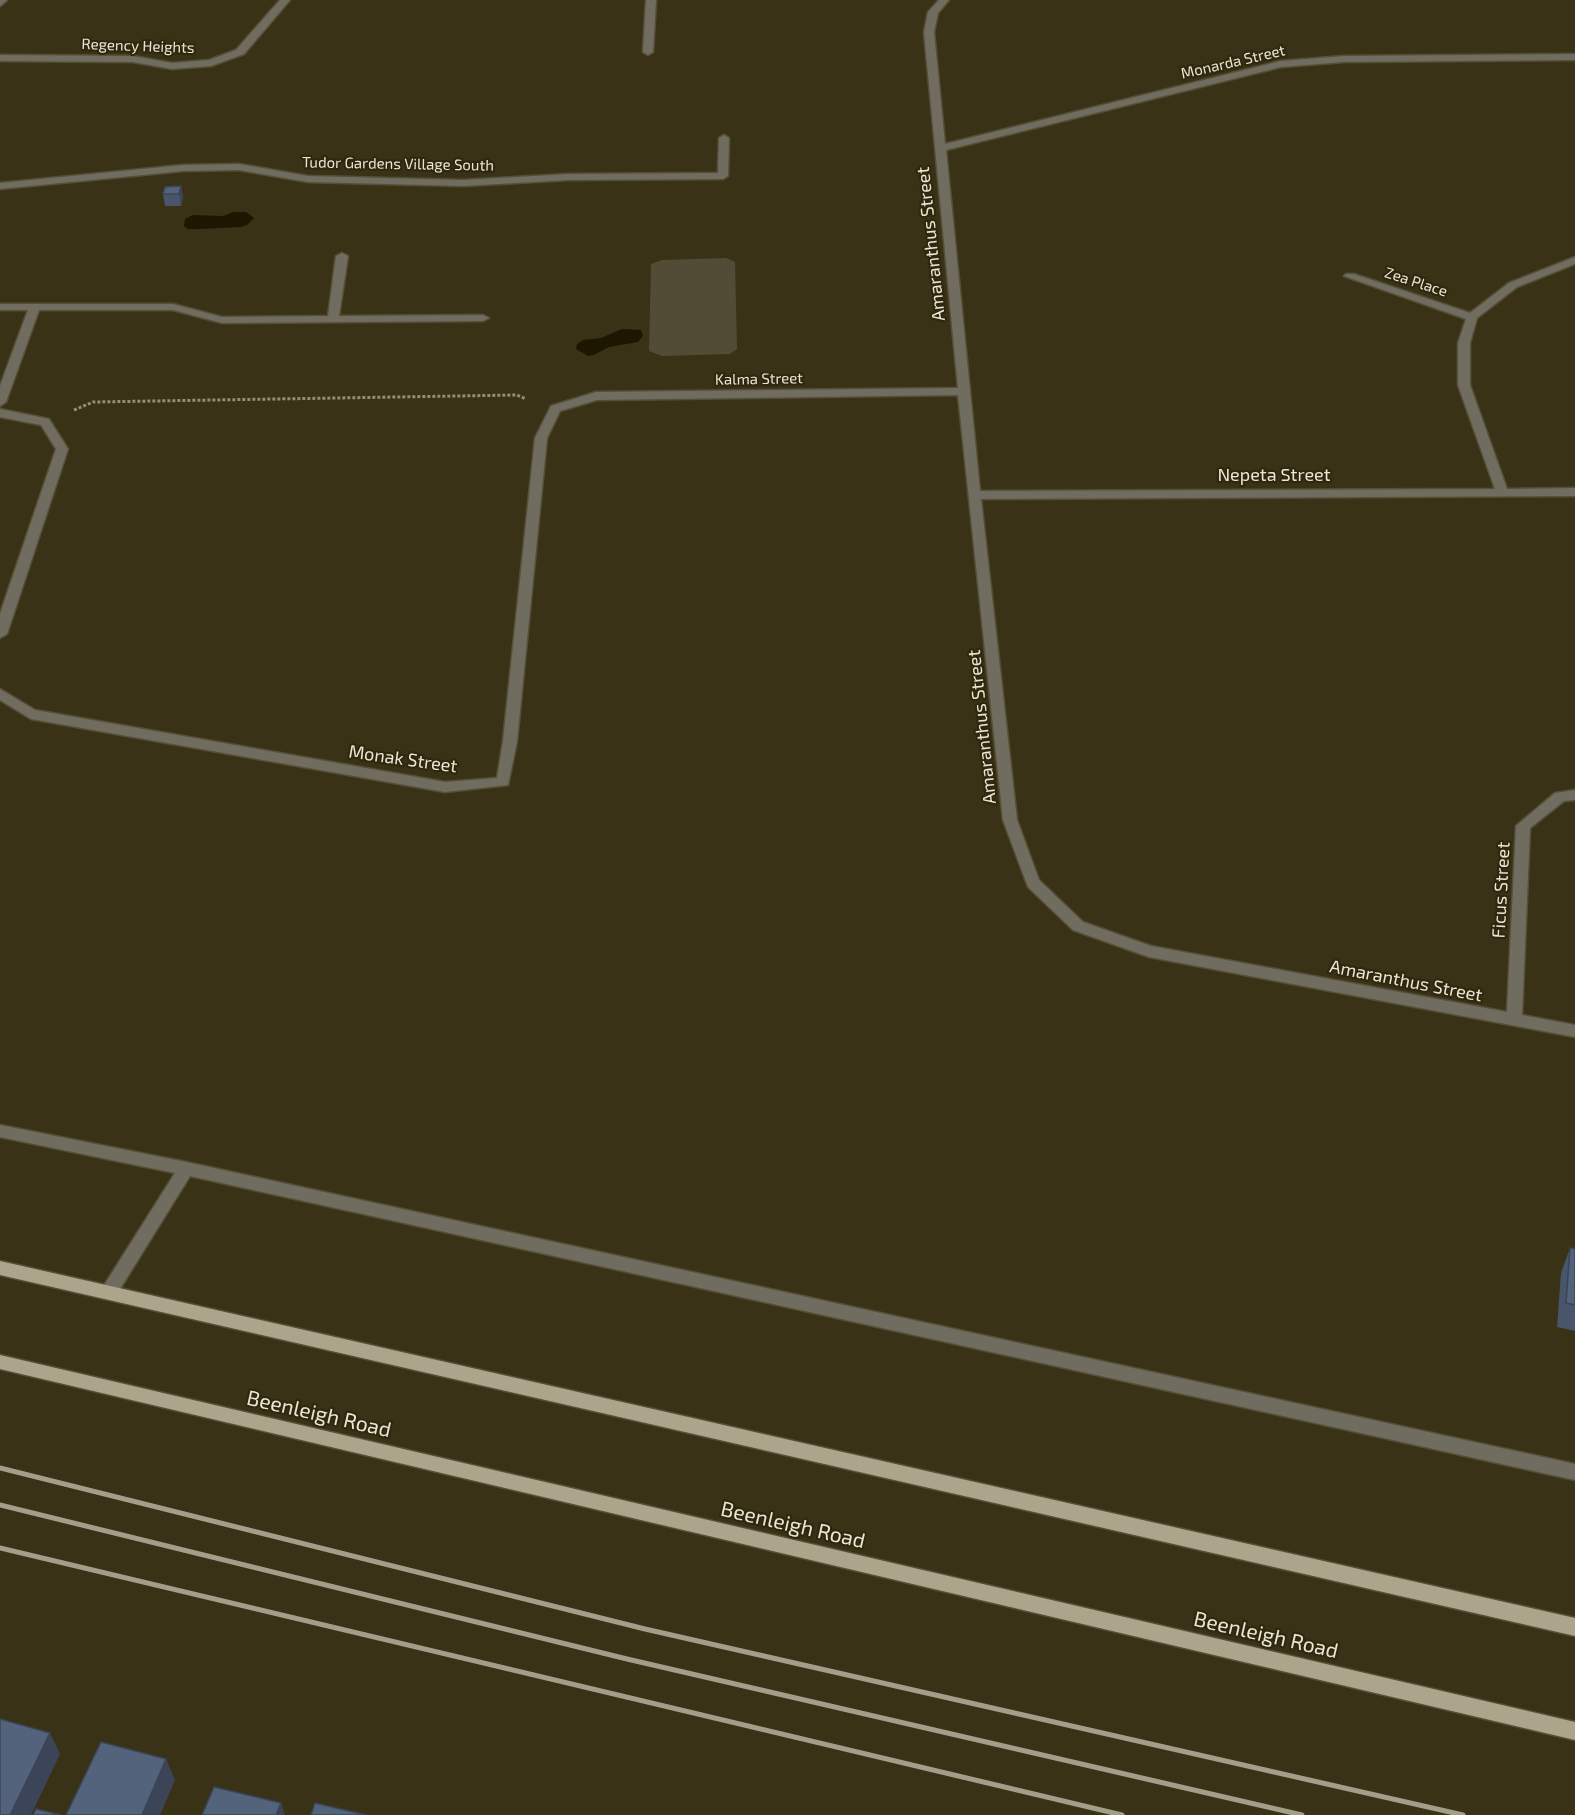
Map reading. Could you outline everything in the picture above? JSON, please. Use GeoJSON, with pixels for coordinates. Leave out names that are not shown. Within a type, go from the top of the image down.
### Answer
{"type":"FeatureCollection","features":[{"type":"Feature","properties":{"kind":"main road"},"geometry":{"type":"LineString","coordinates":[[0,1268],[1575,1627]]}},
{"type":"Feature","properties":{"kind":"main road","name":"Beenleigh Road"},"geometry":{"type":"LineString","coordinates":[[0,1362],[1575,1731]]}},
{"type":"Feature","properties":{"kind":"street","name":"Regency Heights"},"geometry":{"type":"LineString","coordinates":[[0,58],[133,59],[172,66],[211,63],[240,52],[285,0]]}},
{"type":"Feature","properties":{"kind":"street"},"geometry":{"type":"LineString","coordinates":[[648,52],[651,0]]}},
{"type":"Feature","properties":{"kind":"street","name":"Amaranthus Street"},"geometry":{"type":"LineString","coordinates":[[944,0],[933,12],[929,32],[974,495],[1010,820],[1033,883],[1078,926],[1149,951],[1575,1031]]}},
{"type":"Feature","properties":{"kind":"street","name":"Monarda Street"},"geometry":{"type":"LineString","coordinates":[[940,148],[1281,64],[1344,59],[1575,57]]}},
{"type":"Feature","properties":{"kind":"street","name":"Tudor Gardens Village South"},"geometry":{"type":"LineString","coordinates":[[0,186],[206,168],[239,168],[308,179],[463,183],[570,177],[723,176],[724,138]]}},
{"type":"Feature","properties":{"kind":"street"},"geometry":{"type":"LineString","coordinates":[[333,319],[342,256]]}},
{"type":"Feature","properties":{"kind":"street"},"geometry":{"type":"LineString","coordinates":[[1502,492],[1464,385],[1464,343],[1472,317],[1513,285],[1575,260]]}},
{"type":"Feature","properties":{"kind":"street","name":"Zea Place"},"geometry":{"type":"LineString","coordinates":[[1350,276],[1472,317]]}},
{"type":"Feature","properties":{"kind":"street"},"geometry":{"type":"LineString","coordinates":[[0,307],[172,307],[222,320],[483,318]]}},
{"type":"Feature","properties":{"kind":"street"},"geometry":{"type":"LineString","coordinates":[[0,402],[35,307]]}},
{"type":"Feature","properties":{"kind":"street","name":"Kalma Street"},"geometry":{"type":"LineString","coordinates":[[555,409],[596,396],[964,391]]}},
{"type":"Feature","properties":{"kind":"street","name":"Monak Street"},"geometry":{"type":"LineString","coordinates":[[0,694],[31,714],[445,787],[503,782],[510,741],[541,438],[555,409]]}},
{"type":"Feature","properties":{"kind":"street"},"geometry":{"type":"LineString","coordinates":[[0,413],[45,422],[62,449],[0,634]]}},
{"type":"Feature","properties":{"kind":"street","name":"Nepeta Street"},"geometry":{"type":"LineString","coordinates":[[974,495],[1575,492]]}},
{"type":"Feature","properties":{"kind":"street","name":"Ficus Street"},"geometry":{"type":"LineString","coordinates":[[1514,1019],[1523,826],[1560,796],[1575,795]]}},
{"type":"Feature","properties":{"kind":"street"},"geometry":{"type":"LineString","coordinates":[[0,1131],[186,1169],[1575,1472]]}},
{"type":"Feature","properties":{"kind":"street"},"geometry":{"type":"LineString","coordinates":[[109,1292],[186,1169]]}},
{"type":"Feature","properties":{"kind":"path"},"geometry":{"type":"LineString","coordinates":[[45,422],[93,402],[517,395],[555,409]]}},
{"type":"Feature","properties":{"kind":"shaded area"},"geometry":{"type":"Polygon","coordinates":[[[233,212],[246,212],[254,218],[241,227],[188,229],[184,226],[185,219],[193,215],[223,216],[233,212]]]}},
{"type":"Feature","properties":{"kind":"shaded area"},"geometry":{"type":"Polygon","coordinates":[[[726,258],[735,262],[737,349],[730,354],[662,356],[649,351],[651,264],[662,260],[726,258]]]}},
{"type":"Feature","properties":{"kind":"shaded area"},"geometry":{"type":"Polygon","coordinates":[[[622,329],[641,330],[643,336],[638,342],[609,347],[594,355],[588,356],[576,349],[577,344],[583,340],[601,338],[622,329]]]}},
{"type":"Feature","properties":{"kind":"building"},"geometry":{"type":"Polygon","coordinates":[[[181,186],[179,194],[163,194],[165,187],[181,186]]]}},
{"type":"Feature","properties":{"kind":"building"},"geometry":{"type":"Polygon","coordinates":[[[1570,1248],[1575,1249],[1575,1305],[1566,1303],[1570,1248]]]}},
{"type":"Feature","properties":{"kind":"building"},"geometry":{"type":"Polygon","coordinates":[[[0,1719],[50,1733],[10,1815],[0,1815],[0,1719]]]}},
{"type":"Feature","properties":{"kind":"building"},"geometry":{"type":"Polygon","coordinates":[[[101,1742],[166,1759],[142,1815],[66,1815],[101,1742]]]}},
{"type":"Feature","properties":{"kind":"building"},"geometry":{"type":"Polygon","coordinates":[[[214,1787],[281,1803],[276,1815],[202,1815],[214,1787]]]}},
{"type":"Feature","properties":{"kind":"building"},"geometry":{"type":"Polygon","coordinates":[[[315,1803],[366,1815],[311,1815],[315,1803]]]}},
{"type":"Feature","properties":{"kind":"building"},"geometry":{"type":"Polygon","coordinates":[[[36,1809],[61,1815],[33,1815],[36,1809]]]}},
{"type":"Feature","properties":{"kind":"railway"},"geometry":{"type":"LineString","coordinates":[[0,1468],[645,1629],[1463,1815]]}},
{"type":"Feature","properties":{"kind":"railway"},"geometry":{"type":"LineString","coordinates":[[0,1505],[627,1659],[1302,1815]]}},
{"type":"Feature","properties":{"kind":"railway"},"geometry":{"type":"LineString","coordinates":[[0,1548],[1122,1815]]}}]}
